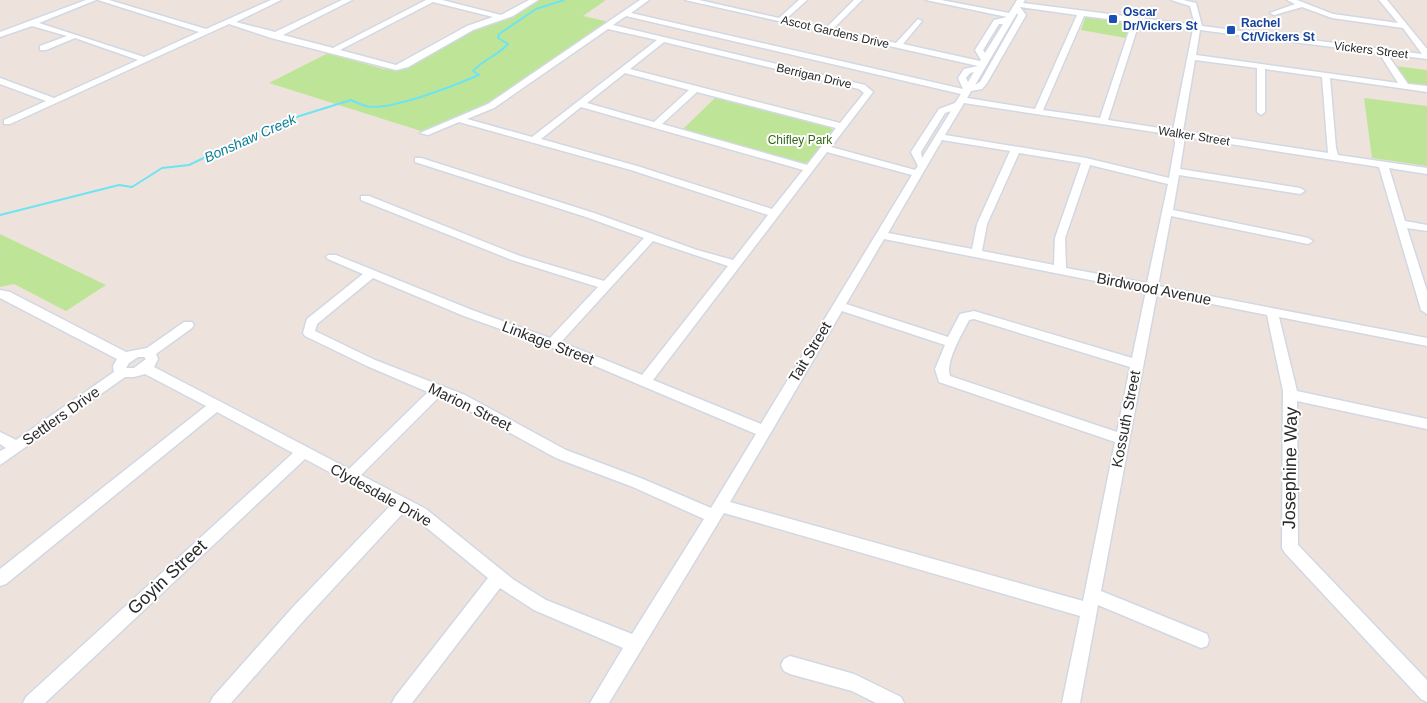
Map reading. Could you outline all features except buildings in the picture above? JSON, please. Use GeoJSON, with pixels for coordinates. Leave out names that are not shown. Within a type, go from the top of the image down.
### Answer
{"type":"FeatureCollection","features":[{"type":"Feature","properties":{"kind":"street"},"geometry":{"type":"LineString","coordinates":[[0,35],[92,0]]}},
{"type":"Feature","properties":{"kind":"street"},"geometry":{"type":"LineString","coordinates":[[102,0],[206,32]]}},
{"type":"Feature","properties":{"kind":"street"},"geometry":{"type":"LineString","coordinates":[[262,0],[274,1]]}},
{"type":"Feature","properties":{"kind":"street"},"geometry":{"type":"LineString","coordinates":[[274,36],[348,0]]}},
{"type":"Feature","properties":{"kind":"street"},"geometry":{"type":"LineString","coordinates":[[326,51],[432,0],[501,17]]}},
{"type":"Feature","properties":{"kind":"street"},"geometry":{"type":"LineString","coordinates":[[230,22],[326,51],[390,68],[399,68],[470,28],[501,17],[534,0]]}},
{"type":"Feature","properties":{"kind":"street"},"geometry":{"type":"LineString","coordinates":[[425,133],[461,120],[491,106],[645,0]]}},
{"type":"Feature","properties":{"kind":"street","name":"Ascot Gardens Drive"},"geometry":{"type":"LineString","coordinates":[[689,0],[982,64]]}},
{"type":"Feature","properties":{"kind":"street"},"geometry":{"type":"LineString","coordinates":[[781,20],[803,0]]}},
{"type":"Feature","properties":{"kind":"street"},"geometry":{"type":"LineString","coordinates":[[828,30],[858,0]]}},
{"type":"Feature","properties":{"kind":"street","name":"Vickers Street"},"geometry":{"type":"LineString","coordinates":[[930,0],[1136,20],[1427,56]]}},
{"type":"Feature","properties":{"kind":"street"},"geometry":{"type":"LineString","coordinates":[[1175,0],[1193,5],[1198,28]]}},
{"type":"Feature","properties":{"kind":"street"},"geometry":{"type":"LineString","coordinates":[[1291,0],[1300,5],[1340,18],[1404,26]]}},
{"type":"Feature","properties":{"kind":"street"},"geometry":{"type":"LineString","coordinates":[[1383,0],[1427,56]]}},
{"type":"Feature","properties":{"kind":"street"},"geometry":{"type":"LineString","coordinates":[[7,122],[274,1]]}},
{"type":"Feature","properties":{"kind":"street"},"geometry":{"type":"LineString","coordinates":[[1274,13],[1300,5]]}},
{"type":"Feature","properties":{"kind":"street"},"geometry":{"type":"LineString","coordinates":[[826,149],[919,169],[916,153],[942,111],[964,95],[980,87],[1022,15],[1016,8],[1007,6]]}},
{"type":"Feature","properties":{"kind":"street"},"geometry":{"type":"LineString","coordinates":[[964,95],[962,78],[967,71],[982,64],[1016,8]]}},
{"type":"Feature","properties":{"kind":"street","name":"Walker Street"},"geometry":{"type":"LineString","coordinates":[[625,14],[1038,112],[1427,171]]}},
{"type":"Feature","properties":{"kind":"street"},"geometry":{"type":"LineString","coordinates":[[1038,112],[1081,14]]}},
{"type":"Feature","properties":{"kind":"street"},"geometry":{"type":"LineString","coordinates":[[1103,122],[1136,20]]}},
{"type":"Feature","properties":{"kind":"street"},"geometry":{"type":"LineString","coordinates":[[898,46],[918,21]]}},
{"type":"Feature","properties":{"kind":"street"},"geometry":{"type":"LineString","coordinates":[[30,22],[145,60]]}},
{"type":"Feature","properties":{"kind":"street","name":"Berrigan Drive"},"geometry":{"type":"LineString","coordinates":[[606,26],[866,88],[869,91],[776,214],[645,381]]}},
{"type":"Feature","properties":{"kind":"street","name":"Kossuth Street"},"geometry":{"type":"LineString","coordinates":[[1071,703],[1174,176],[1180,144],[1178,124],[1198,28]]}},
{"type":"Feature","properties":{"kind":"street"},"geometry":{"type":"LineString","coordinates":[[43,48],[74,36]]}},
{"type":"Feature","properties":{"kind":"street"},"geometry":{"type":"LineString","coordinates":[[534,140],[662,40]]}},
{"type":"Feature","properties":{"kind":"street"},"geometry":{"type":"LineString","coordinates":[[1381,51],[1404,86]]}},
{"type":"Feature","properties":{"kind":"street"},"geometry":{"type":"LineString","coordinates":[[1192,57],[1427,89]]}},
{"type":"Feature","properties":{"kind":"street"},"geometry":{"type":"LineString","coordinates":[[1261,67],[1261,112]]}},
{"type":"Feature","properties":{"kind":"street"},"geometry":{"type":"LineString","coordinates":[[623,70],[843,127]]}},
{"type":"Feature","properties":{"kind":"street"},"geometry":{"type":"LineString","coordinates":[[1326,76],[1331,148],[1334,157]]}},
{"type":"Feature","properties":{"kind":"street"},"geometry":{"type":"LineString","coordinates":[[2,82],[54,101]]}},
{"type":"Feature","properties":{"kind":"street"},"geometry":{"type":"LineString","coordinates":[[656,124],[696,89]]}},
{"type":"Feature","properties":{"kind":"street","name":"Tait Street"},"geometry":{"type":"LineString","coordinates":[[599,703],[717,511],[964,95]]}},
{"type":"Feature","properties":{"kind":"street"},"geometry":{"type":"LineString","coordinates":[[580,104],[656,124],[809,169]]}},
{"type":"Feature","properties":{"kind":"street"},"geometry":{"type":"LineString","coordinates":[[461,120],[634,168],[776,214]]}},
{"type":"Feature","properties":{"kind":"street"},"geometry":{"type":"LineString","coordinates":[[939,137],[1174,176],[1300,191]]}},
{"type":"Feature","properties":{"kind":"street"},"geometry":{"type":"LineString","coordinates":[[976,255],[982,224],[1016,149]]}},
{"type":"Feature","properties":{"kind":"street"},"geometry":{"type":"LineString","coordinates":[[418,160],[590,215],[650,238],[736,264]]}},
{"type":"Feature","properties":{"kind":"street"},"geometry":{"type":"LineString","coordinates":[[1060,270],[1060,238],[1086,160]]}},
{"type":"Feature","properties":{"kind":"street"},"geometry":{"type":"LineString","coordinates":[[1383,165],[1427,310]]}},
{"type":"Feature","properties":{"kind":"street"},"geometry":{"type":"LineString","coordinates":[[365,198],[516,258],[605,285]]}},
{"type":"Feature","properties":{"kind":"street"},"geometry":{"type":"LineString","coordinates":[[1167,212],[1308,241]]}},
{"type":"Feature","properties":{"kind":"street"},"geometry":{"type":"LineString","coordinates":[[1401,224],[1427,228]]}},
{"type":"Feature","properties":{"kind":"street","name":"Birdwood Avenue"},"geometry":{"type":"LineString","coordinates":[[881,234],[976,255],[1427,342]]}},
{"type":"Feature","properties":{"kind":"street"},"geometry":{"type":"LineString","coordinates":[[552,343],[650,238]]}},
{"type":"Feature","properties":{"kind":"street","name":"Linkage Street"},"geometry":{"type":"LineString","coordinates":[[332,257],[468,313],[552,343],[763,431]]}},
{"type":"Feature","properties":{"kind":"street","name":"Marion Street"},"geometry":{"type":"LineString","coordinates":[[371,274],[311,322],[309,333],[371,363],[476,407],[561,454],[717,511],[1091,603],[1201,640]]}},
{"type":"Feature","properties":{"kind":"street"},"geometry":{"type":"LineString","coordinates":[[0,294],[126,358]]}},
{"type":"Feature","properties":{"kind":"street"},"geometry":{"type":"LineString","coordinates":[[838,306],[952,343]]}},
{"type":"Feature","properties":{"kind":"street","name":"Josephine Way"},"geometry":{"type":"LineString","coordinates":[[1272,311],[1290,395],[1290,548],[1427,693]]}},
{"type":"Feature","properties":{"kind":"street"},"geometry":{"type":"LineString","coordinates":[[1122,439],[944,378],[941,371],[963,318],[972,314],[1137,364]]}},
{"type":"Feature","properties":{"kind":"street"},"geometry":{"type":"LineString","coordinates":[[149,353],[152,355],[152,360],[145,368],[131,373],[123,372],[119,366],[126,358],[138,353],[149,353],[188,325]]}},
{"type":"Feature","properties":{"kind":"street","name":"Clydesdale Drive"},"geometry":{"type":"LineString","coordinates":[[145,368],[421,514],[499,577],[540,605],[635,644]]}},
{"type":"Feature","properties":{"kind":"street","name":"Settlers Drive"},"geometry":{"type":"LineString","coordinates":[[0,459],[123,372]]}},
{"type":"Feature","properties":{"kind":"street"},"geometry":{"type":"LineString","coordinates":[[350,477],[438,390]]}},
{"type":"Feature","properties":{"kind":"street"},"geometry":{"type":"LineString","coordinates":[[1290,395],[1427,424]]}},
{"type":"Feature","properties":{"kind":"street"},"geometry":{"type":"LineString","coordinates":[[0,579],[216,406]]}},
{"type":"Feature","properties":{"kind":"street"},"geometry":{"type":"LineString","coordinates":[[0,437],[16,448]]}},
{"type":"Feature","properties":{"kind":"street","name":"Goyin Street"},"geometry":{"type":"LineString","coordinates":[[32,703],[304,452]]}},
{"type":"Feature","properties":{"kind":"street"},"geometry":{"type":"LineString","coordinates":[[219,703],[299,613],[402,504]]}},
{"type":"Feature","properties":{"kind":"street"},"geometry":{"type":"LineString","coordinates":[[401,703],[499,577]]}},
{"type":"Feature","properties":{"kind":"street"},"geometry":{"type":"LineString","coordinates":[[790,665],[854,683],[895,703]]}},
{"type":"Feature","properties":{"kind":"green space"},"geometry":{"type":"Polygon","coordinates":[[[537,0],[606,0],[583,16],[609,22],[486,106],[426,130],[421,131],[269,83],[328,53],[383,69],[401,69],[472,28],[537,0]]]}},
{"type":"Feature","properties":{"kind":"green space"},"geometry":{"type":"Polygon","coordinates":[[[1086,16],[1129,22],[1131,24],[1126,38],[1081,30],[1086,16]]]}},
{"type":"Feature","properties":{"kind":"green space"},"geometry":{"type":"Polygon","coordinates":[[[1395,66],[1427,70],[1427,87],[1407,83],[1395,66]]]}},
{"type":"Feature","properties":{"kind":"green space","name":"Chifley Park"},"geometry":{"type":"Polygon","coordinates":[[[717,96],[829,127],[834,131],[809,162],[805,163],[682,130],[717,96]]]}},
{"type":"Feature","properties":{"kind":"green space"},"geometry":{"type":"Polygon","coordinates":[[[1364,98],[1427,106],[1427,166],[1372,158],[1364,98]]]}},
{"type":"Feature","properties":{"kind":"green space"},"geometry":{"type":"Polygon","coordinates":[[[0,234],[106,285],[66,311],[14,284],[0,287],[0,234]]]}},
{"type":"Feature","properties":{"kind":"waterway","name":"Bonshaw Creek"},"geometry":{"type":"LineString","coordinates":[[0,215],[119,185],[132,187],[162,168],[189,165],[277,123],[351,100],[366,106],[390,105],[455,85],[479,75],[473,71],[508,44],[498,38],[499,34],[536,9],[564,0]]}},
{"type":"Feature","properties":{"kind":"place","name":"Oscar Dr/Vickers St"},"geometry":{"type":"Point","coordinates":[1113,19]}},
{"type":"Feature","properties":{"kind":"place","name":"Rachel Ct/Vickers St"},"geometry":{"type":"Point","coordinates":[1231,30]}}]}
